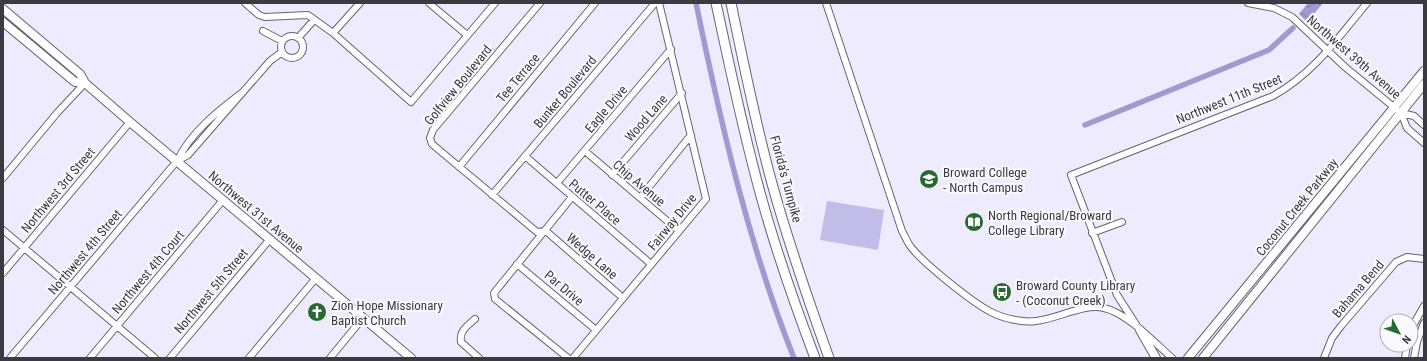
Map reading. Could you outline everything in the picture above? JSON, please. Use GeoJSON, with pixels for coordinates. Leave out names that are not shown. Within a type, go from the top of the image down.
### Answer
{"type":"FeatureCollection","features":[{"type":"Feature","properties":{"kind":"highway"},"geometry":{"type":"LineString","coordinates":[[716,3],[737,104],[761,196],[789,289],[815,358]]}},
{"type":"Feature","properties":{"kind":"highway","name":"Florida's Turnpike"},"geometry":{"type":"LineString","coordinates":[[731,3],[751,99],[773,187],[802,283],[830,358]]}},
{"type":"Feature","properties":{"kind":"main road","name":"Northwest 31st Avenue"},"geometry":{"type":"LineString","coordinates":[[3,9],[80,74],[85,83],[130,122],[410,358]]}},
{"type":"Feature","properties":{"kind":"main road","name":"Northwest 31st Avenue"},"geometry":{"type":"LineString","coordinates":[[3,22],[75,82],[85,83]]}},
{"type":"Feature","properties":{"kind":"main road","name":"Coconut Creek Parkway"},"geometry":{"type":"LineString","coordinates":[[1203,358],[1398,110],[1424,71]]}},
{"type":"Feature","properties":{"kind":"main road","name":"Coconut Creek Parkway"},"geometry":{"type":"LineString","coordinates":[[1188,358],[1301,222],[1398,110],[1424,84]]}},
{"type":"Feature","properties":{"kind":"main road"},"geometry":{"type":"LineString","coordinates":[[1263,282],[1266,271],[1298,232],[1301,222]]}},
{"type":"Feature","properties":{"kind":"main road"},"geometry":{"type":"LineString","coordinates":[[1140,330],[1156,358]]}},
{"type":"Feature","properties":{"kind":"street"},"geometry":{"type":"LineString","coordinates":[[245,3],[262,17],[301,14],[308,15],[333,33],[411,102],[495,3]]}},
{"type":"Feature","properties":{"kind":"street"},"geometry":{"type":"LineString","coordinates":[[333,33],[360,3]]}},
{"type":"Feature","properties":{"kind":"street"},"geometry":{"type":"LineString","coordinates":[[430,3],[467,35]]}},
{"type":"Feature","properties":{"kind":"street","name":"Golfview Boulevard"},"geometry":{"type":"LineString","coordinates":[[540,3],[433,130],[430,138],[432,144],[537,232],[546,231]]}},
{"type":"Feature","properties":{"kind":"street","name":"Tee Terrace"},"geometry":{"type":"LineString","coordinates":[[459,167],[595,3]]}},
{"type":"Feature","properties":{"kind":"street","name":"Bunker Boulevard"},"geometry":{"type":"LineString","coordinates":[[492,195],[655,3]]}},
{"type":"Feature","properties":{"kind":"street","name":"Fairway Drive"},"geometry":{"type":"LineString","coordinates":[[573,358],[706,199],[682,93],[658,3]]}},
{"type":"Feature","properties":{"kind":"street"},"geometry":{"type":"LineString","coordinates":[[826,3],[902,231],[911,246],[923,259],[979,306],[993,313],[1034,322],[1092,307],[1104,308],[1115,312],[1140,330],[1172,358]]}},
{"type":"Feature","properties":{"kind":"street","name":"Northwest 39th Avenue"},"geometry":{"type":"LineString","coordinates":[[1248,3],[1274,8],[1292,17],[1345,67],[1398,110]]}},
{"type":"Feature","properties":{"kind":"street","name":"Northwest 11th Street"},"geometry":{"type":"LineString","coordinates":[[1092,233],[1071,175],[1273,96],[1303,77],[1328,50],[1366,3]]}},
{"type":"Feature","properties":{"kind":"street"},"geometry":{"type":"LineString","coordinates":[[298,38],[314,20]]}},
{"type":"Feature","properties":{"kind":"street"},"geometry":{"type":"LineString","coordinates":[[263,31],[282,41]]}},
{"type":"Feature","properties":{"kind":"street"},"geometry":{"type":"LineString","coordinates":[[288,36],[298,38],[303,46],[298,56],[291,58],[282,52],[282,41],[288,36]]}},
{"type":"Feature","properties":{"kind":"street","name":"Eagle Drive"},"geometry":{"type":"LineString","coordinates":[[557,183],[671,49]]}},
{"type":"Feature","properties":{"kind":"street","name":"Northwest 4th Street"},"geometry":{"type":"LineString","coordinates":[[10,358],[177,161],[188,155],[273,58],[282,52]]}},
{"type":"Feature","properties":{"kind":"street"},"geometry":{"type":"LineString","coordinates":[[3,178],[57,113],[85,83]]}},
{"type":"Feature","properties":{"kind":"street","name":"Wood Lane"},"geometry":{"type":"LineString","coordinates":[[612,175],[682,93]]}},
{"type":"Feature","properties":{"kind":"street"},"geometry":{"type":"LineString","coordinates":[[1398,110],[1414,116],[1424,125]]}},
{"type":"Feature","properties":{"kind":"street"},"geometry":{"type":"LineString","coordinates":[[1398,110],[1407,128],[1424,142]]}},
{"type":"Feature","properties":{"kind":"street","name":"Northwest 3rd Street"},"geometry":{"type":"LineString","coordinates":[[3,273],[130,122]]}},
{"type":"Feature","properties":{"kind":"street"},"geometry":{"type":"LineString","coordinates":[[640,198],[691,135]]}},
{"type":"Feature","properties":{"kind":"street","name":"Chip Avenue"},"geometry":{"type":"LineString","coordinates":[[584,151],[679,232]]}},
{"type":"Feature","properties":{"kind":"street","name":"Putter Place"},"geometry":{"type":"LineString","coordinates":[[525,156],[651,264]]}},
{"type":"Feature","properties":{"kind":"street"},"geometry":{"type":"LineString","coordinates":[[568,358],[496,299],[494,293],[546,231],[572,197]]}},
{"type":"Feature","properties":{"kind":"street","name":"Northwest 4th Court"},"geometry":{"type":"LineString","coordinates":[[90,358],[223,200]]}},
{"type":"Feature","properties":{"kind":"street"},"geometry":{"type":"LineString","coordinates":[[1122,222],[1092,233],[1117,295],[1140,330]]}},
{"type":"Feature","properties":{"kind":"street"},"geometry":{"type":"LineString","coordinates":[[3,230],[155,358]]}},
{"type":"Feature","properties":{"kind":"street","name":"Wedge Lane"},"geometry":{"type":"LineString","coordinates":[[546,231],[623,298]]}},
{"type":"Feature","properties":{"kind":"street","name":"Northwest 5th Street"},"geometry":{"type":"LineString","coordinates":[[170,358],[270,239]]}},
{"type":"Feature","properties":{"kind":"street","name":"Bahama Bend"},"geometry":{"type":"LineString","coordinates":[[1324,358],[1332,338],[1396,262],[1407,257],[1424,259]]}},
{"type":"Feature","properties":{"kind":"street","name":"Par Drive"},"geometry":{"type":"LineString","coordinates":[[517,264],[596,330]]}},
{"type":"Feature","properties":{"kind":"street"},"geometry":{"type":"LineString","coordinates":[[249,358],[316,278]]}},
{"type":"Feature","properties":{"kind":"street"},"geometry":{"type":"LineString","coordinates":[[1115,312],[1118,303],[1117,295]]}},
{"type":"Feature","properties":{"kind":"street"},"geometry":{"type":"LineString","coordinates":[[1419,315],[1424,306]]}},
{"type":"Feature","properties":{"kind":"street"},"geometry":{"type":"LineString","coordinates":[[330,358],[364,318]]}},
{"type":"Feature","properties":{"kind":"street"},"geometry":{"type":"LineString","coordinates":[[475,319],[462,332],[460,338],[461,342],[479,358]]}},
{"type":"Feature","properties":{"kind":"street"},"geometry":{"type":"LineString","coordinates":[[1414,358],[1417,342],[1424,323]]}},
{"type":"Feature","properties":{"kind":"shaded area"},"geometry":{"type":"Polygon","coordinates":[[[827,201],[884,210],[878,250],[820,240],[827,201]]]}},
{"type":"Feature","properties":{"kind":"water"},"geometry":{"type":"Polygon","coordinates":[[[1308,3],[1323,3],[1307,22],[1299,14],[1308,3]]]}},
{"type":"Feature","properties":{"kind":"waterway"},"geometry":{"type":"LineString","coordinates":[[696,3],[715,93],[749,227],[794,358]]}},
{"type":"Feature","properties":{"kind":"waterway"},"geometry":{"type":"LineString","coordinates":[[1085,125],[1269,50],[1293,28]]}},
{"type":"Feature","properties":{"kind":"place","name":"Broward College - North Campus"},"geometry":{"type":"Point","coordinates":[929,179]}},
{"type":"Feature","properties":{"kind":"place","name":"North Regional/Broward College Library"},"geometry":{"type":"Point","coordinates":[974,222]}},
{"type":"Feature","properties":{"kind":"place","name":"Broward County Library - (Coconut Creek)"},"geometry":{"type":"Point","coordinates":[1002,292]}},
{"type":"Feature","properties":{"kind":"place","name":"Zion Hope Missionary Baptist Church"},"geometry":{"type":"Point","coordinates":[317,312]}}]}
